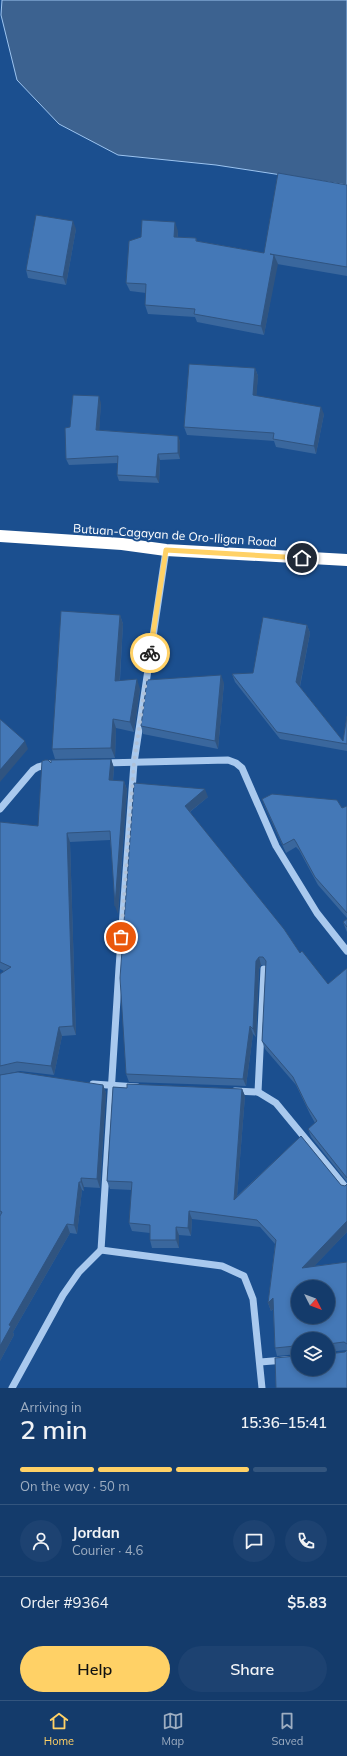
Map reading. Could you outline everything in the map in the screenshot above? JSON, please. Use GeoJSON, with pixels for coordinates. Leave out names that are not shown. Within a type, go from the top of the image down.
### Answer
{"type":"FeatureCollection","features":[{"type":"Feature","properties":{"kind":"highway","name":"Butuan-Cagayan de Oro-Iligan Road"},"geometry":{"type":"LineString","coordinates":[[0,536],[122,544],[166,550],[347,560]]}},
{"type":"Feature","properties":{"kind":"street"},"geometry":{"type":"LineString","coordinates":[[12,1388],[67,1289],[79,1272],[101,1250],[134,763],[166,550]]}},
{"type":"Feature","properties":{"kind":"street"},"geometry":{"type":"LineString","coordinates":[[94,763],[228,760],[236,763],[242,768],[276,846],[317,913],[347,951]]}},
{"type":"Feature","properties":{"kind":"street"},"geometry":{"type":"LineString","coordinates":[[0,809],[33,770],[47,764],[55,764]]}},
{"type":"Feature","properties":{"kind":"street"},"geometry":{"type":"LineString","coordinates":[[258,1092],[264,969]]}},
{"type":"Feature","properties":{"kind":"street"},"geometry":{"type":"LineString","coordinates":[[82,1083],[143,1087]]}},
{"type":"Feature","properties":{"kind":"street"},"geometry":{"type":"LineString","coordinates":[[227,1091],[258,1092],[276,1103],[347,1189]]}},
{"type":"Feature","properties":{"kind":"street"},"geometry":{"type":"LineString","coordinates":[[101,1250],[222,1266],[244,1276],[253,1299],[262,1388]]}},
{"type":"Feature","properties":{"kind":"street"},"geometry":{"type":"LineString","coordinates":[[260,1362],[291,1360]]}},
{"type":"Feature","properties":{"kind":"water"},"geometry":{"type":"Polygon","coordinates":[[[2,0],[347,0],[347,185],[216,165],[118,155],[59,124],[17,80],[1,15],[2,0]]]}},
{"type":"Feature","properties":{"kind":"building"},"geometry":{"type":"Polygon","coordinates":[[[278,173],[347,185],[347,267],[270,254],[274,255],[261,326],[194,314],[195,309],[145,305],[146,284],[126,283],[129,241],[141,237],[142,220],[175,222],[174,237],[196,238],[196,241],[264,253],[278,173]]]}},
{"type":"Feature","properties":{"kind":"building"},"geometry":{"type":"Polygon","coordinates":[[[36,215],[73,221],[63,277],[26,270],[36,215]]]}},
{"type":"Feature","properties":{"kind":"building"},"geometry":{"type":"Polygon","coordinates":[[[189,364],[255,368],[253,395],[321,407],[314,446],[273,439],[274,433],[184,427],[189,364]]]}},
{"type":"Feature","properties":{"kind":"building"},"geometry":{"type":"Polygon","coordinates":[[[73,395],[99,396],[96,430],[178,436],[178,453],[158,454],[156,477],[117,475],[118,456],[66,459],[65,428],[70,427],[73,395]]]}},
{"type":"Feature","properties":{"kind":"building"},"geometry":{"type":"Polygon","coordinates":[[[61,611],[120,615],[115,681],[137,679],[130,722],[113,719],[111,748],[52,749],[61,611]]]}},
{"type":"Feature","properties":{"kind":"building"},"geometry":{"type":"Polygon","coordinates":[[[263,617],[307,625],[296,682],[343,741],[347,716],[347,744],[277,732],[232,674],[253,673],[263,617]]]}},
{"type":"Feature","properties":{"kind":"building"},"geometry":{"type":"Polygon","coordinates":[[[221,675],[215,741],[141,726],[147,680],[221,675]]]}},
{"type":"Feature","properties":{"kind":"building"},"geometry":{"type":"Polygon","coordinates":[[[0,719],[25,741],[0,770],[0,719]]]}},
{"type":"Feature","properties":{"kind":"building"},"geometry":{"type":"Polygon","coordinates":[[[111,759],[109,780],[124,781],[115,906],[110,831],[67,833],[73,1026],[59,1027],[51,1066],[17,1062],[0,1066],[0,974],[11,967],[0,962],[0,822],[38,826],[42,761],[48,760],[51,763],[51,760],[111,759]]]}},
{"type":"Feature","properties":{"kind":"building"},"geometry":{"type":"Polygon","coordinates":[[[134,783],[205,789],[185,806],[284,929],[300,953],[302,951],[328,984],[347,968],[347,1178],[308,1129],[317,1121],[307,1106],[293,1077],[262,1041],[266,961],[263,957],[259,957],[256,961],[253,1029],[250,1026],[243,1079],[126,1074],[120,978],[134,783]]]}},
{"type":"Feature","properties":{"kind":"building"},"geometry":{"type":"Polygon","coordinates":[[[272,794],[337,800],[342,808],[347,806],[347,913],[315,877],[294,839],[283,845],[262,799],[272,794]]]}},
{"type":"Feature","properties":{"kind":"building"},"geometry":{"type":"Polygon","coordinates":[[[347,919],[347,927],[343,922],[347,919]]]}},
{"type":"Feature","properties":{"kind":"building"},"geometry":{"type":"Polygon","coordinates":[[[18,1072],[103,1085],[97,1179],[81,1178],[81,1182],[79,1182],[74,1225],[67,1224],[9,1325],[11,1326],[0,1346],[0,1216],[2,1212],[0,1211],[0,1075],[18,1072]]]}},
{"type":"Feature","properties":{"kind":"building"},"geometry":{"type":"Polygon","coordinates":[[[127,1084],[242,1089],[234,1200],[301,1136],[341,1185],[345,1186],[347,1184],[347,1221],[302,1268],[347,1262],[347,1344],[344,1342],[335,1343],[335,1332],[291,1332],[291,1346],[275,1348],[273,1298],[268,1303],[276,1240],[257,1220],[189,1211],[188,1228],[176,1227],[176,1240],[150,1240],[150,1225],[129,1223],[132,1182],[107,1181],[113,1087],[127,1088],[127,1084]]]}},
{"type":"Feature","properties":{"kind":"building"},"geometry":{"type":"Polygon","coordinates":[[[347,1350],[347,1388],[276,1388],[275,1358],[291,1356],[291,1376],[335,1376],[335,1353],[345,1352],[347,1350]]]}},
{"type":"Feature","properties":{"kind":"way so far"},"geometry":{"type":"LineString","coordinates":[[121,937],[134,763],[150,653]]}},
{"type":"Feature","properties":{"kind":"route"},"geometry":{"type":"LineString","coordinates":[[150,653],[166,550],[302,558]]}}]}
